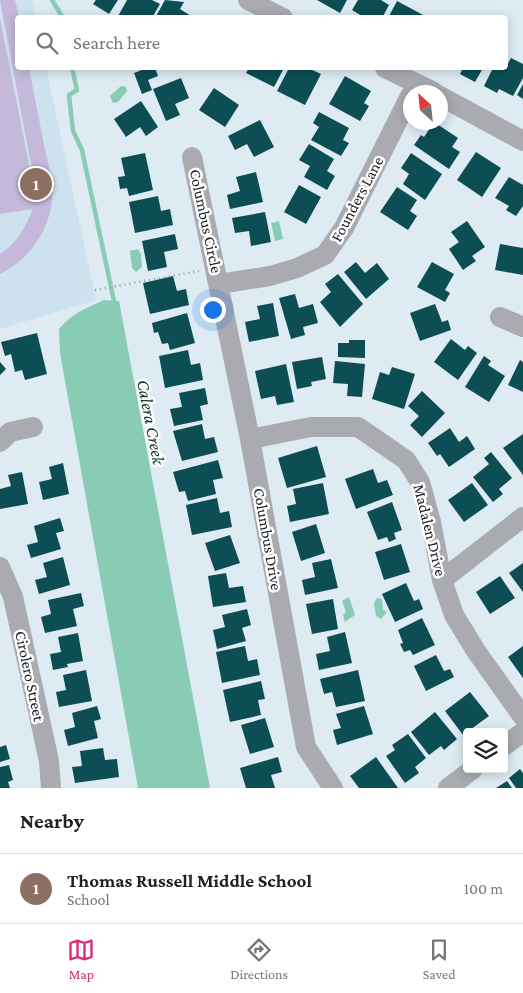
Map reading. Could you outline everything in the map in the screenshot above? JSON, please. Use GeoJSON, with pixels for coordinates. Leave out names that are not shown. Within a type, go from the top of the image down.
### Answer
{"type":"FeatureCollection","features":[{"type":"Feature","properties":{"kind":"street"},"geometry":{"type":"LineString","coordinates":[[248,0],[277,15]]}},
{"type":"Feature","properties":{"kind":"street"},"geometry":{"type":"LineString","coordinates":[[388,70],[409,85]]}},
{"type":"Feature","properties":{"kind":"street"},"geometry":{"type":"LineString","coordinates":[[448,100],[523,141]]}},
{"type":"Feature","properties":{"kind":"street","name":"Founders Lane"},"geometry":{"type":"LineString","coordinates":[[217,276],[270,276],[297,268],[325,255],[344,228],[403,119]]}},
{"type":"Feature","properties":{"kind":"street","name":"Columbus Circle"},"geometry":{"type":"LineString","coordinates":[[192,157],[217,276]]}},
{"type":"Feature","properties":{"kind":"street","name":"Columbus Drive"},"geometry":{"type":"LineString","coordinates":[[217,276],[250,438],[306,747],[332,788]]}},
{"type":"Feature","properties":{"kind":"street"},"geometry":{"type":"LineString","coordinates":[[500,317],[523,327]]}},
{"type":"Feature","properties":{"kind":"street"},"geometry":{"type":"LineString","coordinates":[[0,442],[10,432],[33,427]]}},
{"type":"Feature","properties":{"kind":"street","name":"Madalen Drive"},"geometry":{"type":"LineString","coordinates":[[250,438],[310,427],[358,427],[406,460],[420,482],[431,522],[442,580],[454,615],[476,651],[523,717]]}},
{"type":"Feature","properties":{"kind":"street"},"geometry":{"type":"LineString","coordinates":[[442,580],[523,517]]}},
{"type":"Feature","properties":{"kind":"street","name":"Cirolero Street"},"geometry":{"type":"LineString","coordinates":[[0,567],[13,597],[49,761],[51,788]]}},
{"type":"Feature","properties":{"kind":"street"},"geometry":{"type":"LineString","coordinates":[[508,743],[523,732]]}},
{"type":"Feature","properties":{"kind":"street"},"geometry":{"type":"LineString","coordinates":[[448,788],[468,773]]}},
{"type":"Feature","properties":{"kind":"path"},"geometry":{"type":"LineString","coordinates":[[95,290],[130,283],[217,276]]}},
{"type":"Feature","properties":{"kind":"shaded area"},"geometry":{"type":"Polygon","coordinates":[[[0,0],[32,0],[35,15],[15,15],[15,70],[46,70],[96,300],[0,329],[0,0]]]}},
{"type":"Feature","properties":{"kind":"shaded area"},"geometry":{"type":"Polygon","coordinates":[[[0,0],[15,0],[19,15],[15,15],[15,70],[29,70],[50,171],[52,198],[46,225],[40,237],[23,258],[0,274],[0,254],[16,240],[33,209],[0,214],[0,19],[35,194],[36,191],[0,0]]]}},
{"type":"Feature","properties":{"kind":"shaded area"},"geometry":{"type":"Polygon","coordinates":[[[121,86],[126,87],[127,91],[118,102],[113,103],[110,96],[121,86]]]}},
{"type":"Feature","properties":{"kind":"shaded area"},"geometry":{"type":"Polygon","coordinates":[[[279,221],[283,239],[275,241],[271,223],[279,221]]]}},
{"type":"Feature","properties":{"kind":"shaded area"},"geometry":{"type":"Polygon","coordinates":[[[138,249],[141,254],[142,267],[136,272],[132,268],[130,251],[138,249]]]}},
{"type":"Feature","properties":{"kind":"shaded area"},"geometry":{"type":"Polygon","coordinates":[[[104,300],[119,301],[210,788],[138,788],[60,353],[59,329],[74,315],[104,300]]]}},
{"type":"Feature","properties":{"kind":"shaded area"},"geometry":{"type":"Polygon","coordinates":[[[349,597],[355,615],[345,622],[343,615],[346,612],[342,601],[349,597]]]}},
{"type":"Feature","properties":{"kind":"shaded area"},"geometry":{"type":"Polygon","coordinates":[[[377,598],[382,599],[383,609],[387,612],[381,619],[376,616],[374,603],[377,598]]]}},
{"type":"Feature","properties":{"kind":"building"},"geometry":{"type":"Polygon","coordinates":[[[96,0],[118,0],[109,14],[93,4],[96,0]]]}},
{"type":"Feature","properties":{"kind":"building"},"geometry":{"type":"Polygon","coordinates":[[[127,0],[152,0],[160,4],[154,15],[119,15],[127,0]]]}},
{"type":"Feature","properties":{"kind":"building"},"geometry":{"type":"Polygon","coordinates":[[[165,0],[184,2],[180,9],[189,15],[157,15],[165,0]]]}},
{"type":"Feature","properties":{"kind":"building"},"geometry":{"type":"Polygon","coordinates":[[[317,0],[347,0],[340,13],[317,0]]]}},
{"type":"Feature","properties":{"kind":"building"},"geometry":{"type":"Polygon","coordinates":[[[358,0],[381,0],[389,5],[384,15],[360,15],[352,10],[358,0]]]}},
{"type":"Feature","properties":{"kind":"building"},"geometry":{"type":"Polygon","coordinates":[[[397,1],[423,15],[390,15],[397,1]]]}},
{"type":"Feature","properties":{"kind":"building"},"geometry":{"type":"Polygon","coordinates":[[[511,58],[523,64],[523,78],[513,96],[499,89],[497,93],[484,86],[492,70],[508,70],[508,64],[511,58]]]}},
{"type":"Feature","properties":{"kind":"building"},"geometry":{"type":"Polygon","coordinates":[[[142,70],[156,70],[158,76],[148,80],[152,90],[142,94],[134,73],[142,70]]]}},
{"type":"Feature","properties":{"kind":"building"},"geometry":{"type":"Polygon","coordinates":[[[248,70],[283,70],[274,87],[246,73],[248,70]]]}},
{"type":"Feature","properties":{"kind":"building"},"geometry":{"type":"Polygon","coordinates":[[[288,70],[312,70],[321,74],[305,105],[277,91],[288,70]]]}},
{"type":"Feature","properties":{"kind":"building"},"geometry":{"type":"Polygon","coordinates":[[[462,70],[482,70],[475,82],[460,74],[462,70]]]}},
{"type":"Feature","properties":{"kind":"building"},"geometry":{"type":"Polygon","coordinates":[[[345,76],[371,91],[364,103],[369,106],[360,121],[329,104],[345,76]]]}},
{"type":"Feature","properties":{"kind":"building"},"geometry":{"type":"Polygon","coordinates":[[[181,78],[189,98],[175,104],[180,115],[166,121],[153,89],[181,78]]]}},
{"type":"Feature","properties":{"kind":"building"},"geometry":{"type":"Polygon","coordinates":[[[523,84],[523,99],[517,95],[523,84]]]}},
{"type":"Feature","properties":{"kind":"building"},"geometry":{"type":"Polygon","coordinates":[[[214,88],[239,105],[225,127],[199,110],[214,88]]]}},
{"type":"Feature","properties":{"kind":"building"},"geometry":{"type":"Polygon","coordinates":[[[141,101],[158,127],[146,136],[140,127],[126,137],[114,119],[141,101]]]}},
{"type":"Feature","properties":{"kind":"building"},"geometry":{"type":"Polygon","coordinates":[[[319,112],[349,128],[343,140],[349,143],[341,156],[311,140],[319,127],[313,123],[319,112]]]}},
{"type":"Feature","properties":{"kind":"building"},"geometry":{"type":"Polygon","coordinates":[[[260,120],[274,147],[254,157],[247,144],[235,150],[228,136],[260,120]]]}},
{"type":"Feature","properties":{"kind":"building"},"geometry":{"type":"Polygon","coordinates":[[[429,130],[446,130],[458,138],[452,147],[460,152],[449,169],[414,145],[421,135],[424,137],[429,130]]]}},
{"type":"Feature","properties":{"kind":"building"},"geometry":{"type":"Polygon","coordinates":[[[309,144],[334,159],[327,171],[335,176],[327,190],[304,177],[310,166],[299,160],[309,144]]]}},
{"type":"Feature","properties":{"kind":"building"},"geometry":{"type":"Polygon","coordinates":[[[476,152],[501,168],[482,197],[457,180],[476,152]]]}},
{"type":"Feature","properties":{"kind":"building"},"geometry":{"type":"Polygon","coordinates":[[[145,153],[153,190],[129,196],[127,188],[120,189],[118,177],[125,176],[121,158],[145,153]]]}},
{"type":"Feature","properties":{"kind":"building"},"geometry":{"type":"Polygon","coordinates":[[[411,153],[442,174],[425,200],[403,184],[409,174],[401,168],[411,153]]]}},
{"type":"Feature","properties":{"kind":"building"},"geometry":{"type":"Polygon","coordinates":[[[256,172],[263,202],[230,209],[227,195],[240,191],[236,177],[256,172]]]}},
{"type":"Feature","properties":{"kind":"building"},"geometry":{"type":"Polygon","coordinates":[[[509,177],[523,185],[523,206],[516,216],[506,210],[509,206],[495,198],[509,177]]]}},
{"type":"Feature","properties":{"kind":"building"},"geometry":{"type":"Polygon","coordinates":[[[299,185],[321,197],[306,224],[284,212],[299,185]]]}},
{"type":"Feature","properties":{"kind":"building"},"geometry":{"type":"Polygon","coordinates":[[[397,187],[417,200],[410,211],[417,216],[408,230],[380,212],[397,187]]]}},
{"type":"Feature","properties":{"kind":"building"},"geometry":{"type":"Polygon","coordinates":[[[158,196],[161,211],[170,209],[173,225],[135,233],[129,202],[158,196]]]}},
{"type":"Feature","properties":{"kind":"building"},"geometry":{"type":"Polygon","coordinates":[[[265,212],[271,242],[251,246],[249,231],[235,233],[232,218],[265,212]]]}},
{"type":"Feature","properties":{"kind":"building"},"geometry":{"type":"Polygon","coordinates":[[[467,221],[485,247],[472,256],[476,261],[463,270],[449,249],[459,242],[451,232],[467,221]]]}},
{"type":"Feature","properties":{"kind":"building"},"geometry":{"type":"Polygon","coordinates":[[[175,234],[178,249],[164,252],[167,267],[148,271],[142,241],[175,234]]]}},
{"type":"Feature","properties":{"kind":"building"},"geometry":{"type":"Polygon","coordinates":[[[500,244],[523,248],[523,275],[495,270],[500,244]]]}},
{"type":"Feature","properties":{"kind":"building"},"geometry":{"type":"Polygon","coordinates":[[[356,262],[365,273],[377,263],[389,279],[366,299],[344,272],[356,262]]]}},
{"type":"Feature","properties":{"kind":"building"},"geometry":{"type":"Polygon","coordinates":[[[432,262],[454,274],[445,290],[450,293],[445,302],[417,287],[432,262]]]}},
{"type":"Feature","properties":{"kind":"building"},"geometry":{"type":"Polygon","coordinates":[[[338,274],[363,304],[340,327],[320,302],[331,292],[325,284],[338,274]]]}},
{"type":"Feature","properties":{"kind":"building"},"geometry":{"type":"Polygon","coordinates":[[[173,276],[177,291],[186,289],[189,305],[150,314],[143,283],[173,276]]]}},
{"type":"Feature","properties":{"kind":"building"},"geometry":{"type":"Polygon","coordinates":[[[295,294],[299,308],[313,304],[318,323],[303,327],[305,335],[291,339],[279,298],[295,294]]]}},
{"type":"Feature","properties":{"kind":"building"},"geometry":{"type":"Polygon","coordinates":[[[273,303],[279,336],[249,342],[245,322],[260,319],[257,306],[273,303]]]}},
{"type":"Feature","properties":{"kind":"building"},"geometry":{"type":"Polygon","coordinates":[[[435,304],[442,322],[448,320],[451,330],[420,341],[410,313],[435,304]]]}},
{"type":"Feature","properties":{"kind":"building"},"geometry":{"type":"Polygon","coordinates":[[[187,313],[195,343],[170,350],[168,343],[162,344],[158,332],[154,333],[152,323],[187,313]]]}},
{"type":"Feature","properties":{"kind":"building"},"geometry":{"type":"Polygon","coordinates":[[[37,333],[47,374],[25,380],[22,370],[15,372],[11,354],[5,356],[1,342],[37,333]]]}},
{"type":"Feature","properties":{"kind":"building"},"geometry":{"type":"Polygon","coordinates":[[[451,339],[465,350],[468,346],[477,353],[458,380],[434,362],[451,339]]]}},
{"type":"Feature","properties":{"kind":"building"},"geometry":{"type":"Polygon","coordinates":[[[349,340],[365,340],[365,358],[338,357],[338,343],[349,343],[349,340]]]}},
{"type":"Feature","properties":{"kind":"building"},"geometry":{"type":"Polygon","coordinates":[[[188,350],[191,365],[200,363],[203,380],[165,388],[159,356],[188,350]]]}},
{"type":"Feature","properties":{"kind":"building"},"geometry":{"type":"Polygon","coordinates":[[[484,356],[491,361],[488,365],[505,376],[489,402],[465,387],[484,356]]]}},
{"type":"Feature","properties":{"kind":"building"},"geometry":{"type":"Polygon","coordinates":[[[322,357],[326,379],[311,382],[312,386],[297,389],[292,362],[322,357]]]}},
{"type":"Feature","properties":{"kind":"building"},"geometry":{"type":"Polygon","coordinates":[[[520,360],[523,362],[523,392],[508,385],[520,360]]]}},
{"type":"Feature","properties":{"kind":"building"},"geometry":{"type":"Polygon","coordinates":[[[335,361],[365,364],[362,397],[347,396],[348,384],[333,383],[335,361]]]}},
{"type":"Feature","properties":{"kind":"building"},"geometry":{"type":"Polygon","coordinates":[[[0,362],[6,369],[0,375],[0,362]]]}},
{"type":"Feature","properties":{"kind":"building"},"geometry":{"type":"Polygon","coordinates":[[[286,364],[294,402],[277,405],[275,396],[261,399],[255,371],[286,364]]]}},
{"type":"Feature","properties":{"kind":"building"},"geometry":{"type":"Polygon","coordinates":[[[392,367],[415,374],[404,409],[372,399],[380,372],[389,375],[392,367]]]}},
{"type":"Feature","properties":{"kind":"building"},"geometry":{"type":"Polygon","coordinates":[[[205,388],[208,404],[200,406],[203,420],[174,426],[170,409],[182,407],[179,393],[205,388]]]}},
{"type":"Feature","properties":{"kind":"building"},"geometry":{"type":"Polygon","coordinates":[[[422,391],[445,413],[422,437],[410,425],[419,416],[408,406],[422,391]]]}},
{"type":"Feature","properties":{"kind":"building"},"geometry":{"type":"Polygon","coordinates":[[[202,424],[205,439],[214,437],[218,452],[182,461],[173,431],[202,424]]]}},
{"type":"Feature","properties":{"kind":"building"},"geometry":{"type":"Polygon","coordinates":[[[450,428],[459,442],[467,436],[475,449],[449,467],[440,454],[437,456],[428,443],[450,428]]]}},
{"type":"Feature","properties":{"kind":"building"},"geometry":{"type":"Polygon","coordinates":[[[523,434],[523,475],[503,448],[523,434]]]}},
{"type":"Feature","properties":{"kind":"building"},"geometry":{"type":"Polygon","coordinates":[[[317,446],[326,477],[287,488],[278,458],[317,446]]]}},
{"type":"Feature","properties":{"kind":"building"},"geometry":{"type":"Polygon","coordinates":[[[491,452],[512,478],[499,489],[503,494],[493,502],[473,477],[489,464],[484,458],[491,452]]]}},
{"type":"Feature","properties":{"kind":"building"},"geometry":{"type":"Polygon","coordinates":[[[218,460],[223,478],[213,480],[216,494],[188,501],[185,491],[179,492],[173,472],[218,460]]]}},
{"type":"Feature","properties":{"kind":"building"},"geometry":{"type":"Polygon","coordinates":[[[63,463],[69,494],[43,500],[39,482],[52,479],[49,467],[63,463]]]}},
{"type":"Feature","properties":{"kind":"building"},"geometry":{"type":"Polygon","coordinates":[[[373,469],[378,483],[387,480],[393,495],[356,509],[345,479],[373,469]]]}},
{"type":"Feature","properties":{"kind":"building"},"geometry":{"type":"Polygon","coordinates":[[[22,472],[28,504],[0,509],[0,489],[11,486],[8,475],[22,472]]]}},
{"type":"Feature","properties":{"kind":"building"},"geometry":{"type":"Polygon","coordinates":[[[323,483],[329,514],[290,522],[287,506],[296,504],[293,489],[323,483]]]}},
{"type":"Feature","properties":{"kind":"building"},"geometry":{"type":"Polygon","coordinates":[[[472,483],[488,505],[464,522],[448,500],[472,483]]]}},
{"type":"Feature","properties":{"kind":"building"},"geometry":{"type":"Polygon","coordinates":[[[217,498],[220,513],[229,511],[232,527],[192,535],[186,505],[217,498]]]}},
{"type":"Feature","properties":{"kind":"building"},"geometry":{"type":"Polygon","coordinates":[[[392,502],[402,530],[394,533],[396,539],[389,542],[387,537],[378,540],[367,512],[392,502]]]}},
{"type":"Feature","properties":{"kind":"building"},"geometry":{"type":"Polygon","coordinates":[[[60,518],[64,531],[56,533],[61,549],[31,558],[27,545],[38,542],[34,526],[60,518]]]}},
{"type":"Feature","properties":{"kind":"building"},"geometry":{"type":"Polygon","coordinates":[[[316,524],[325,553],[301,561],[292,532],[316,524]]]}},
{"type":"Feature","properties":{"kind":"building"},"geometry":{"type":"Polygon","coordinates":[[[230,535],[240,563],[215,571],[205,543],[230,535]]]}},
{"type":"Feature","properties":{"kind":"building"},"geometry":{"type":"Polygon","coordinates":[[[401,544],[410,572],[384,580],[375,552],[401,544]]]}},
{"type":"Feature","properties":{"kind":"building"},"geometry":{"type":"Polygon","coordinates":[[[63,557],[70,585],[39,594],[35,580],[47,577],[43,563],[63,557]]]}},
{"type":"Feature","properties":{"kind":"building"},"geometry":{"type":"Polygon","coordinates":[[[331,559],[338,588],[305,595],[302,580],[315,577],[312,563],[331,559]]]}},
{"type":"Feature","properties":{"kind":"building"},"geometry":{"type":"Polygon","coordinates":[[[523,563],[523,592],[509,573],[523,563]]]}},
{"type":"Feature","properties":{"kind":"building"},"geometry":{"type":"Polygon","coordinates":[[[226,573],[229,588],[243,586],[246,602],[213,607],[208,576],[226,573]]]}},
{"type":"Feature","properties":{"kind":"building"},"geometry":{"type":"Polygon","coordinates":[[[500,576],[515,598],[490,614],[476,592],[500,576]]]}},
{"type":"Feature","properties":{"kind":"building"},"geometry":{"type":"Polygon","coordinates":[[[406,583],[414,601],[419,599],[423,609],[395,622],[382,594],[406,583]]]}},
{"type":"Feature","properties":{"kind":"building"},"geometry":{"type":"Polygon","coordinates":[[[81,593],[84,606],[73,609],[77,626],[45,633],[41,617],[51,614],[48,600],[81,593]]]}},
{"type":"Feature","properties":{"kind":"building"},"geometry":{"type":"Polygon","coordinates":[[[333,599],[338,629],[312,634],[306,604],[333,599]]]}},
{"type":"Feature","properties":{"kind":"building"},"geometry":{"type":"Polygon","coordinates":[[[247,609],[251,625],[242,628],[246,641],[217,649],[213,630],[225,627],[222,615],[247,609]]]}},
{"type":"Feature","properties":{"kind":"building"},"geometry":{"type":"Polygon","coordinates":[[[422,618],[435,645],[413,655],[410,650],[404,652],[400,644],[403,643],[398,630],[422,618]]]}},
{"type":"Feature","properties":{"kind":"building"},"geometry":{"type":"Polygon","coordinates":[[[345,632],[352,663],[319,670],[316,654],[330,651],[327,637],[345,632]]]}},
{"type":"Feature","properties":{"kind":"building"},"geometry":{"type":"Polygon","coordinates":[[[78,633],[83,661],[67,664],[68,667],[53,670],[50,654],[61,652],[58,637],[78,633]]]}},
{"type":"Feature","properties":{"kind":"building"},"geometry":{"type":"Polygon","coordinates":[[[245,646],[248,661],[257,659],[260,675],[222,683],[216,652],[245,646]]]}},
{"type":"Feature","properties":{"kind":"building"},"geometry":{"type":"Polygon","coordinates":[[[523,646],[523,678],[508,657],[523,646]]]}},
{"type":"Feature","properties":{"kind":"building"},"geometry":{"type":"Polygon","coordinates":[[[436,655],[444,671],[450,669],[454,677],[426,691],[414,666],[436,655]]]}},
{"type":"Feature","properties":{"kind":"building"},"geometry":{"type":"Polygon","coordinates":[[[86,670],[92,701],[59,707],[56,692],[66,690],[63,675],[86,670]]]}},
{"type":"Feature","properties":{"kind":"building"},"geometry":{"type":"Polygon","coordinates":[[[358,670],[365,701],[336,707],[332,692],[324,694],[320,679],[358,670]]]}},
{"type":"Feature","properties":{"kind":"building"},"geometry":{"type":"Polygon","coordinates":[[[261,681],[265,699],[258,700],[261,715],[230,722],[223,690],[261,681]]]}},
{"type":"Feature","properties":{"kind":"building"},"geometry":{"type":"Polygon","coordinates":[[[470,692],[489,716],[473,728],[463,728],[463,735],[445,711],[470,692]]]}},
{"type":"Feature","properties":{"kind":"building"},"geometry":{"type":"Polygon","coordinates":[[[97,706],[101,719],[94,721],[98,738],[68,746],[64,730],[75,727],[72,713],[97,706]]]}},
{"type":"Feature","properties":{"kind":"building"},"geometry":{"type":"Polygon","coordinates":[[[364,706],[373,734],[337,745],[333,730],[341,728],[336,714],[364,706]]]}},
{"type":"Feature","properties":{"kind":"building"},"geometry":{"type":"Polygon","coordinates":[[[435,712],[457,739],[444,750],[441,746],[429,755],[411,732],[435,712]]]}},
{"type":"Feature","properties":{"kind":"building"},"geometry":{"type":"Polygon","coordinates":[[[265,718],[274,747],[250,754],[241,725],[265,718]]]}},
{"type":"Feature","properties":{"kind":"building"},"geometry":{"type":"Polygon","coordinates":[[[408,734],[426,758],[415,767],[419,773],[405,783],[386,756],[395,750],[392,745],[408,734]]]}},
{"type":"Feature","properties":{"kind":"building"},"geometry":{"type":"Polygon","coordinates":[[[6,745],[10,759],[0,762],[0,747],[6,745]]]}},
{"type":"Feature","properties":{"kind":"building"},"geometry":{"type":"Polygon","coordinates":[[[103,748],[105,760],[117,759],[119,777],[75,783],[72,767],[82,766],[80,751],[103,748]]]}},
{"type":"Feature","properties":{"kind":"building"},"geometry":{"type":"Polygon","coordinates":[[[278,757],[282,772],[271,775],[275,788],[246,788],[240,768],[278,757]]]}},
{"type":"Feature","properties":{"kind":"building"},"geometry":{"type":"Polygon","coordinates":[[[376,757],[398,788],[359,788],[350,776],[376,757]]]}},
{"type":"Feature","properties":{"kind":"building"},"geometry":{"type":"Polygon","coordinates":[[[9,765],[13,780],[8,782],[10,788],[0,788],[0,767],[9,765]]]}},
{"type":"Feature","properties":{"kind":"building"},"geometry":{"type":"Polygon","coordinates":[[[520,769],[523,773],[523,788],[516,788],[509,778],[520,769]]]}},
{"type":"Feature","properties":{"kind":"building"},"geometry":{"type":"Polygon","coordinates":[[[507,781],[512,788],[496,788],[507,781]]]}},
{"type":"Feature","properties":{"kind":"waterway","name":"Calera Creek"},"geometry":{"type":"LineString","coordinates":[[52,0],[61,15]]}},
{"type":"Feature","properties":{"kind":"waterway","name":"Calera Creek"},"geometry":{"type":"LineString","coordinates":[[72,70],[77,90],[69,95],[73,131],[82,150],[115,306]]}},
{"type":"Feature","properties":{"kind":"place","name":"Thomas Russell Middle School"},"geometry":{"type":"Point","coordinates":[36,184]}}]}
